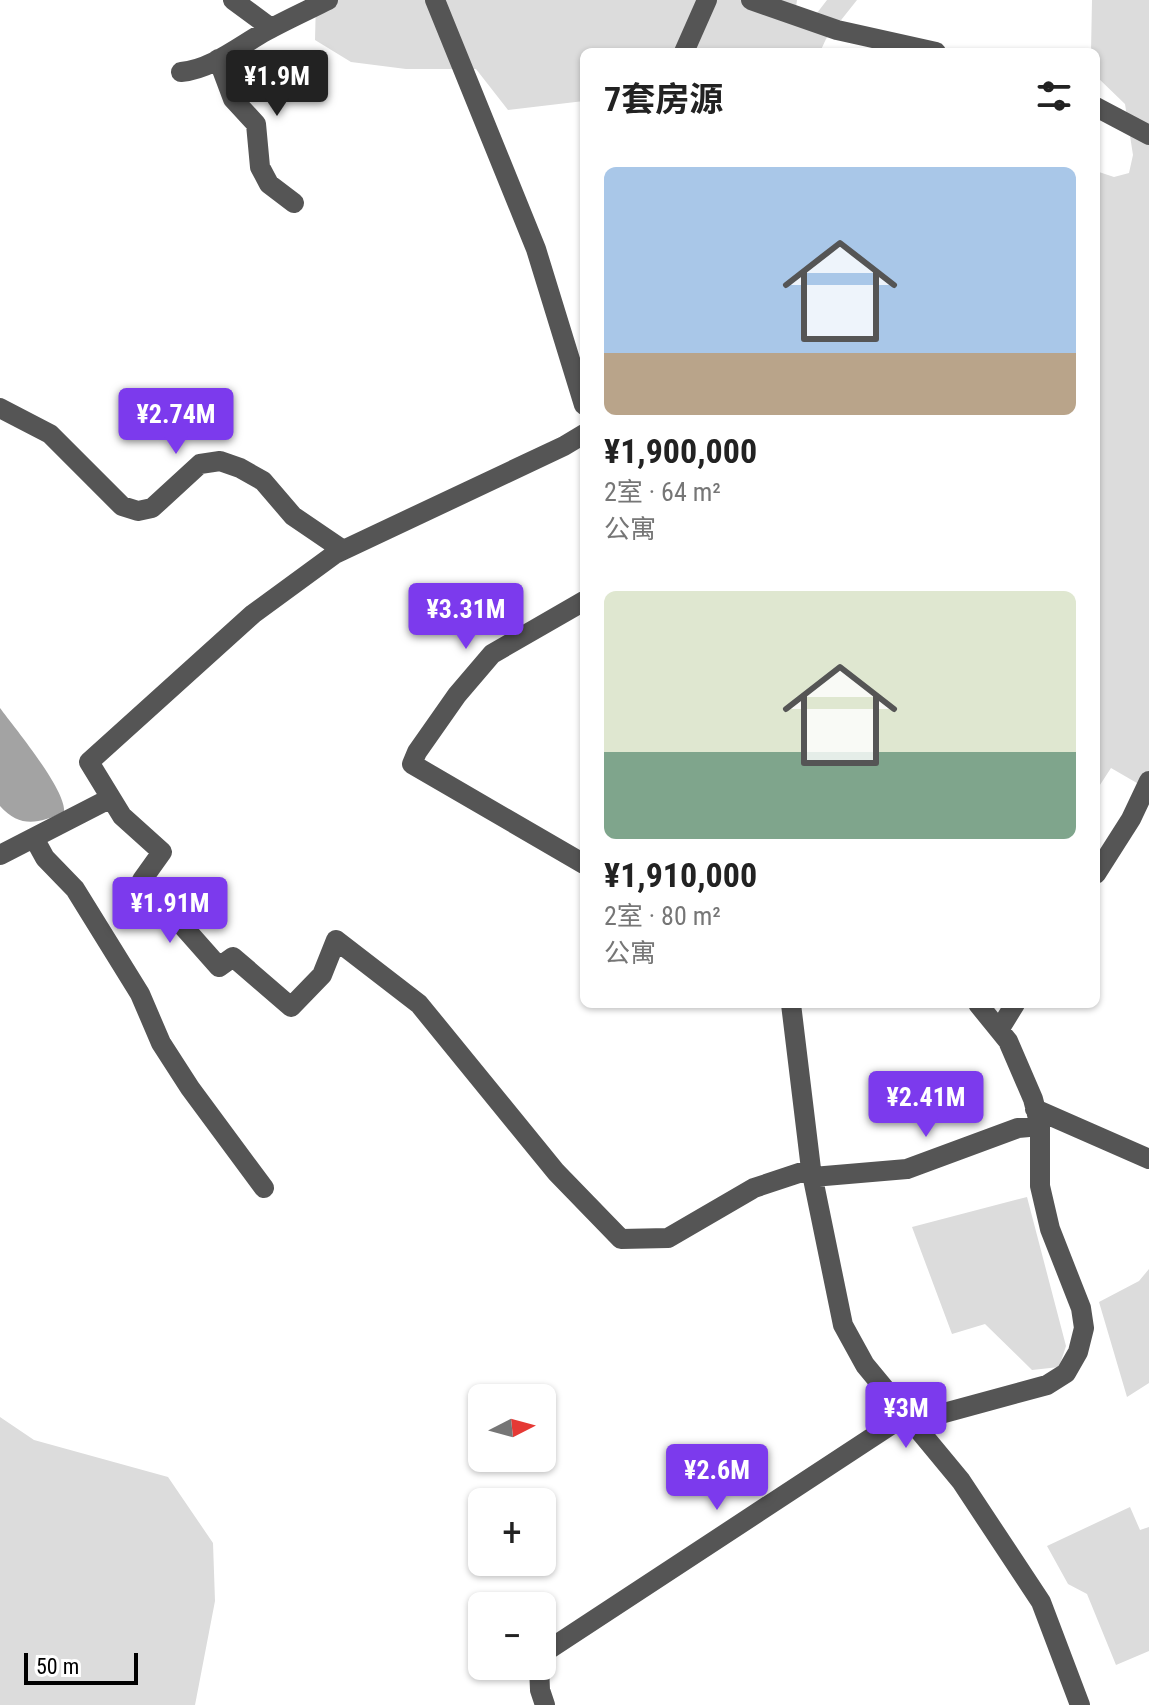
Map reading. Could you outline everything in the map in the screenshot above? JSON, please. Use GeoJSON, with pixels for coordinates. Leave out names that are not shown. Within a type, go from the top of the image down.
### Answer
{"type":"FeatureCollection","features":[{"type":"Feature","properties":{"kind":"street"},"geometry":{"type":"LineString","coordinates":[[233,0],[271,28]]}},
{"type":"Feature","properties":{"kind":"street"},"geometry":{"type":"LineString","coordinates":[[181,72],[194,71],[328,0]]}},
{"type":"Feature","properties":{"kind":"street"},"geometry":{"type":"LineString","coordinates":[[435,0],[536,249],[580,392]]}},
{"type":"Feature","properties":{"kind":"street"},"geometry":{"type":"LineString","coordinates":[[686,48],[707,0]]}},
{"type":"Feature","properties":{"kind":"street"},"geometry":{"type":"LineString","coordinates":[[751,0],[837,30],[918,48]]}},
{"type":"Feature","properties":{"kind":"street"},"geometry":{"type":"LineString","coordinates":[[218,59],[233,99],[256,124],[260,167],[269,184],[294,203]]}},
{"type":"Feature","properties":{"kind":"street"},"geometry":{"type":"LineString","coordinates":[[1100,109],[1149,135]]}},
{"type":"Feature","properties":{"kind":"street"},"geometry":{"type":"LineString","coordinates":[[0,408],[50,434],[122,506],[138,511],[152,508],[200,464],[220,461],[263,481],[293,516],[343,550]]}},
{"type":"Feature","properties":{"kind":"street"},"geometry":{"type":"LineString","coordinates":[[580,436],[343,550],[253,614],[89,762],[122,816],[162,852],[142,880],[219,967],[233,957],[291,1007],[322,975],[336,940],[419,1004],[556,1172],[621,1239],[668,1238],[754,1188],[812,1173],[907,1169],[1018,1128],[1038,1117],[1149,1159]]}},
{"type":"Feature","properties":{"kind":"street"},"geometry":{"type":"LineString","coordinates":[[580,603],[492,654],[457,695],[412,764],[580,862]]}},
{"type":"Feature","properties":{"kind":"street"},"geometry":{"type":"LineString","coordinates":[[1100,868],[1131,819],[1149,781]]}},
{"type":"Feature","properties":{"kind":"street"},"geometry":{"type":"LineString","coordinates":[[0,855],[111,798]]}},
{"type":"Feature","properties":{"kind":"street"},"geometry":{"type":"LineString","coordinates":[[34,838],[45,858],[75,889],[140,994],[161,1043],[190,1088],[264,1188]]}},
{"type":"Feature","properties":{"kind":"street"},"geometry":{"type":"LineString","coordinates":[[791,1008],[812,1173],[843,1325],[865,1365],[961,1481],[1041,1602],[1080,1705]]}},
{"type":"Feature","properties":{"kind":"street"},"geometry":{"type":"LineString","coordinates":[[556,1645],[894,1423],[911,1422],[1047,1385],[1066,1373],[1078,1352],[1084,1328],[1081,1308],[1050,1229],[1040,1186],[1038,1117],[1008,1041],[981,1008]]}},
{"type":"Feature","properties":{"kind":"street"},"geometry":{"type":"LineString","coordinates":[[999,1030],[1013,1008]]}},
{"type":"Feature","properties":{"kind":"street"},"geometry":{"type":"LineString","coordinates":[[540,1680],[545,1705]]}},
{"type":"Feature","properties":{"kind":"shaded area"},"geometry":{"type":"Polygon","coordinates":[[[316,0],[797,0],[796,7],[817,13],[827,0],[857,0],[822,48],[580,48],[580,101],[508,110],[476,69],[406,69],[351,62],[315,40],[316,0]]]}},
{"type":"Feature","properties":{"kind":"shaded area"},"geometry":{"type":"Polygon","coordinates":[[[1092,0],[1149,0],[1149,790],[1111,768],[1100,785],[1100,172],[1114,177],[1129,173],[1133,155],[1125,104],[1100,80],[1100,48],[1091,48],[1092,0]]]}},
{"type":"Feature","properties":{"kind":"shaded area"},"geometry":{"type":"Polygon","coordinates":[[[0,708],[49,775],[63,802],[64,812],[30,822],[15,818],[0,806],[0,708]]]}},
{"type":"Feature","properties":{"kind":"shaded area"},"geometry":{"type":"Polygon","coordinates":[[[1027,1197],[1066,1346],[1059,1367],[1032,1370],[985,1324],[952,1334],[912,1227],[1027,1197]]]}},
{"type":"Feature","properties":{"kind":"shaded area"},"geometry":{"type":"Polygon","coordinates":[[[1149,1269],[1149,1383],[1127,1397],[1099,1302],[1139,1281],[1149,1269]]]}},
{"type":"Feature","properties":{"kind":"shaded area"},"geometry":{"type":"Polygon","coordinates":[[[0,1417],[34,1440],[168,1477],[213,1543],[215,1601],[195,1705],[0,1705],[0,1417]]]}},
{"type":"Feature","properties":{"kind":"shaded area"},"geometry":{"type":"Polygon","coordinates":[[[1130,1507],[1140,1530],[1149,1527],[1149,1651],[1116,1665],[1087,1594],[1068,1584],[1047,1546],[1130,1507]]]}}]}
